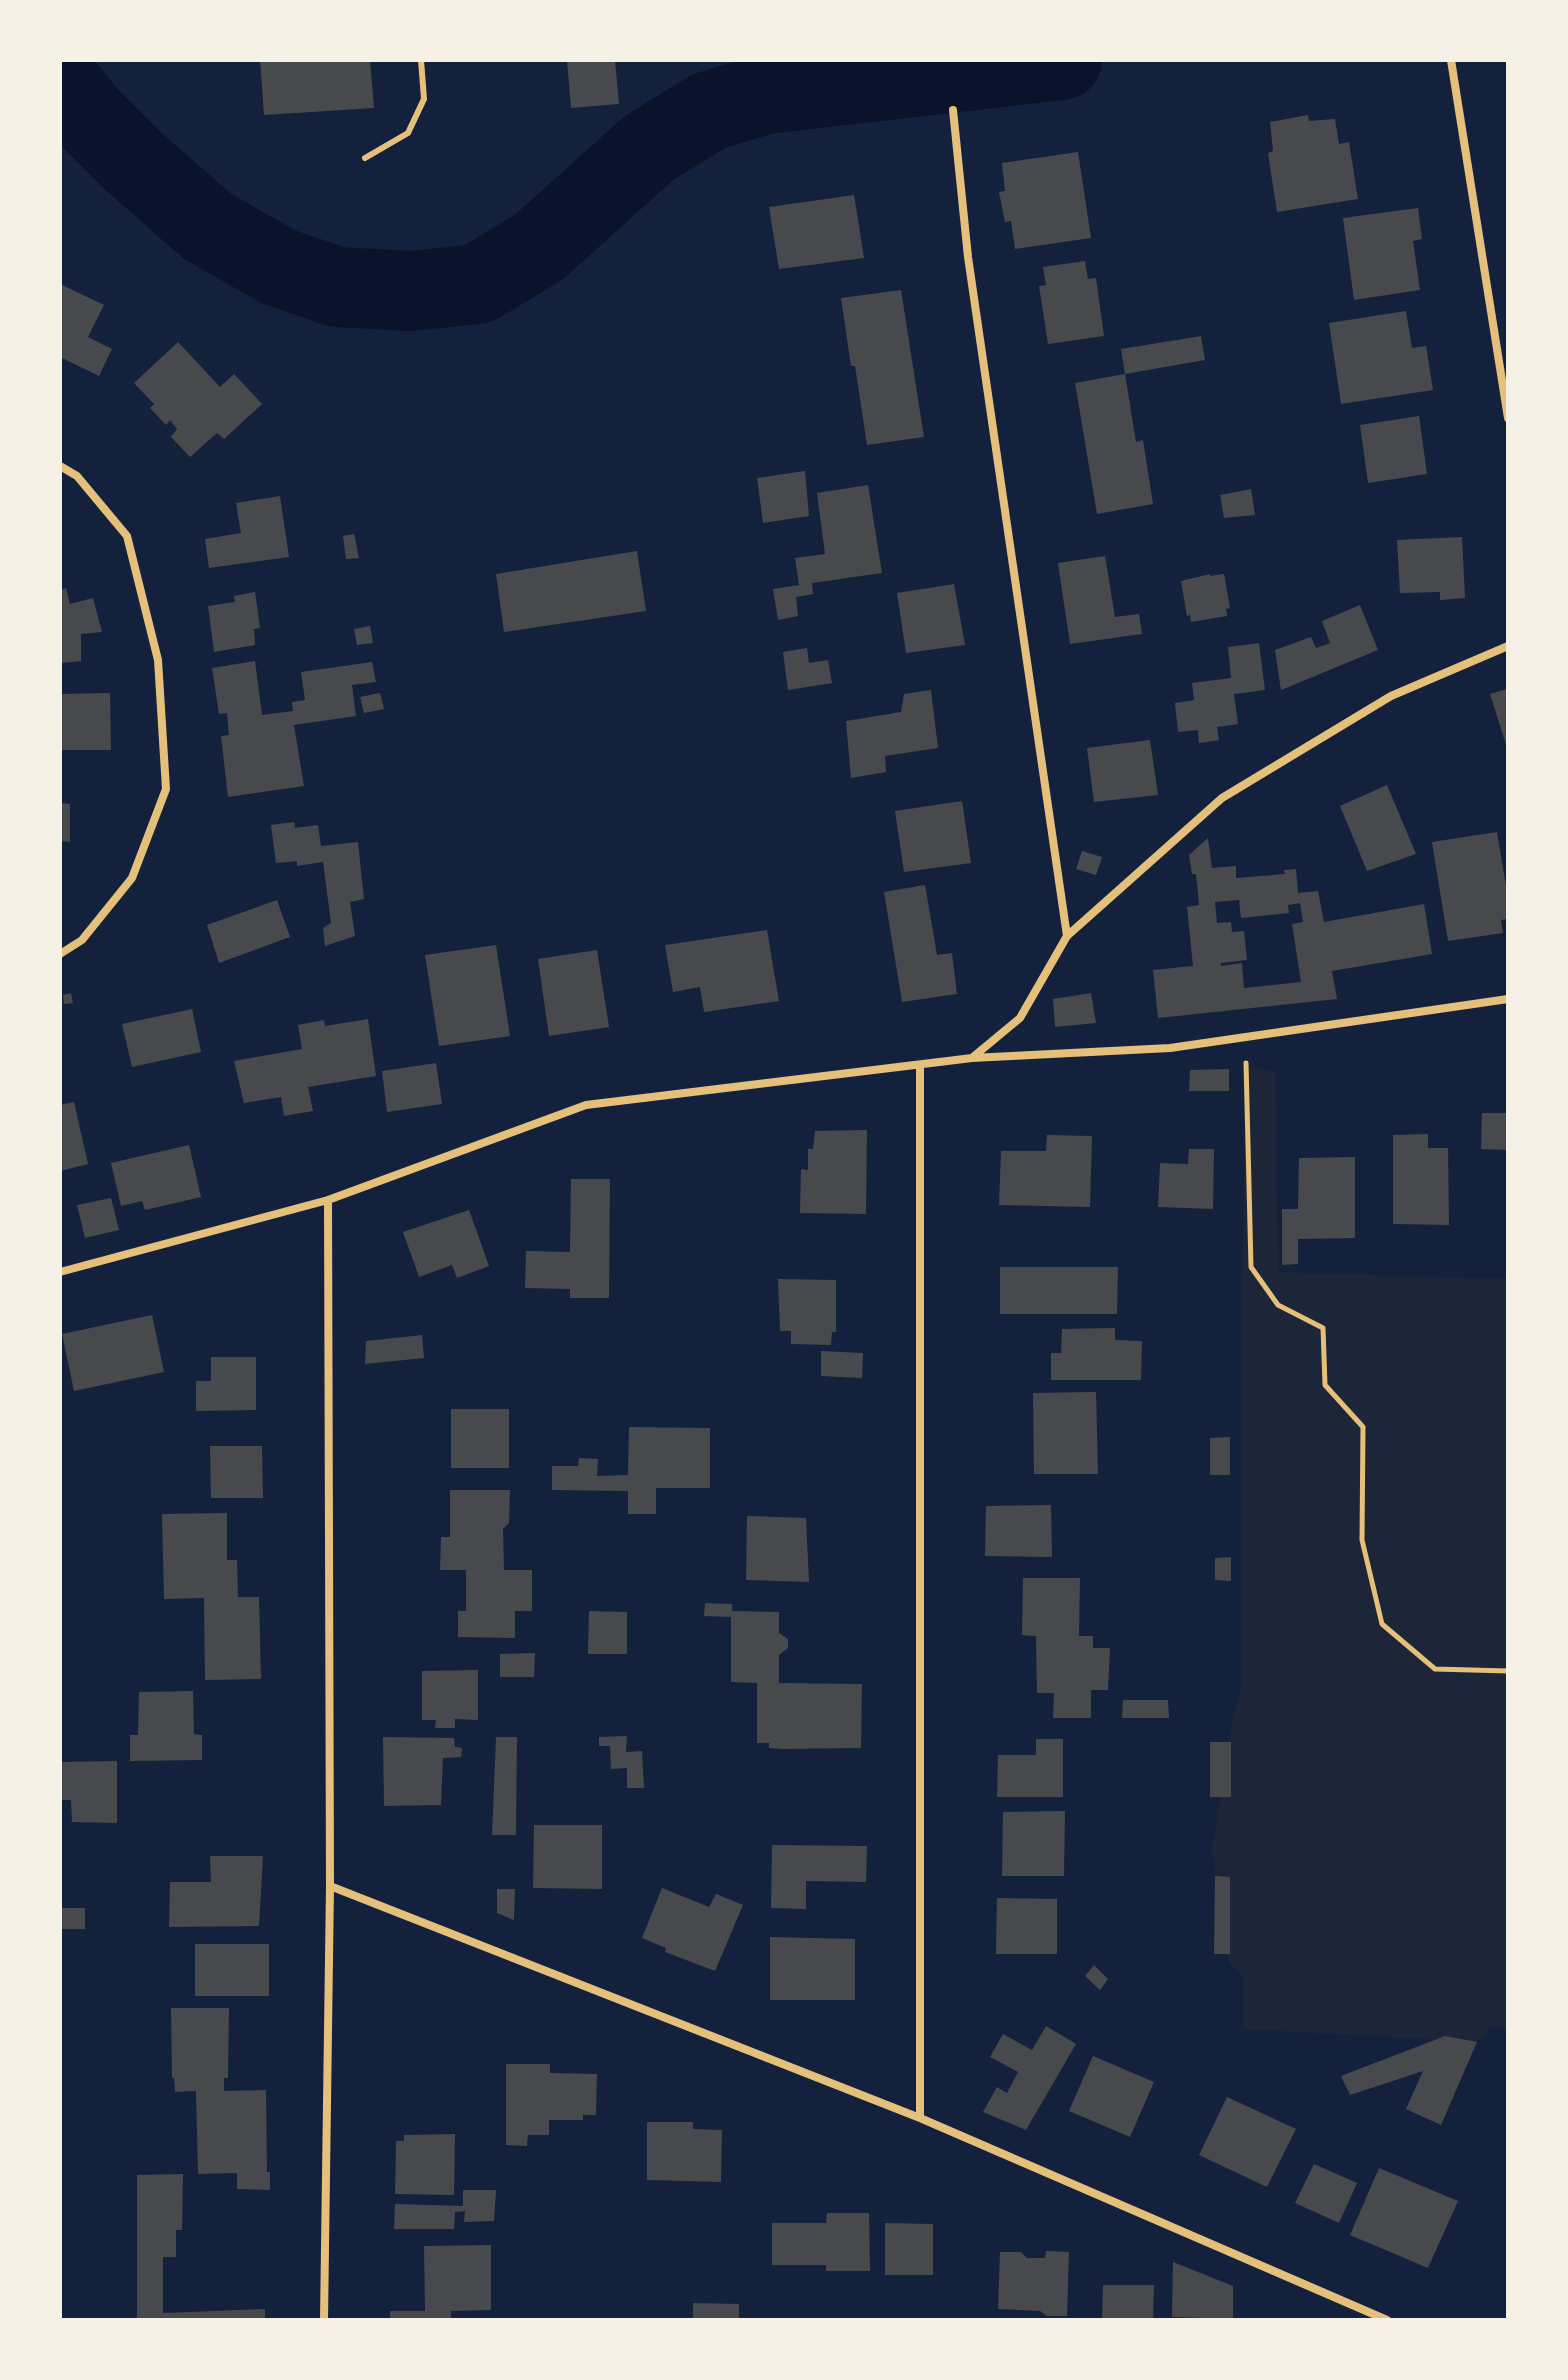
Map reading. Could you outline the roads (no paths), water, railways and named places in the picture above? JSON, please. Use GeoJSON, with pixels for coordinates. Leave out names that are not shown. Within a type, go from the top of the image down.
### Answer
{"type":"FeatureCollection","features":[{"type":"Feature","properties":{"kind":"street"},"geometry":{"type":"LineString","coordinates":[[1451,60],[1508,418]]}},
{"type":"Feature","properties":{"kind":"street"},"geometry":{"type":"LineString","coordinates":[[953,110],[968,257],[1067,936]]}},
{"type":"Feature","properties":{"kind":"street"},"geometry":{"type":"LineString","coordinates":[[60,466],[77,476],[127,536],[158,660],[166,789],[132,878],[82,940],[60,954]]}},
{"type":"Feature","properties":{"kind":"street"},"geometry":{"type":"LineString","coordinates":[[972,1058],[1020,1018],[1067,936],[1222,798],[1391,696],[1508,646]]}},
{"type":"Feature","properties":{"kind":"street"},"geometry":{"type":"LineString","coordinates":[[60,1272],[328,1200],[586,1105],[972,1058],[1170,1048],[1508,999]]}},
{"type":"Feature","properties":{"kind":"street"},"geometry":{"type":"LineString","coordinates":[[920,1065],[920,2118]]}},
{"type":"Feature","properties":{"kind":"street"},"geometry":{"type":"LineString","coordinates":[[324,2320],[330,1886],[328,1200]]}},
{"type":"Feature","properties":{"kind":"street"},"geometry":{"type":"LineString","coordinates":[[330,1886],[920,2118],[1387,2320]]}},
{"type":"Feature","properties":{"kind":"lane"},"geometry":{"type":"LineString","coordinates":[[365,158],[408,133],[424,99],[421,60]]}},
{"type":"Feature","properties":{"kind":"waterway"},"geometry":{"type":"LineString","coordinates":[[60,81],[87,115],[133,161],[207,226],[279,267],[337,287],[411,291],[478,284],[539,247],[649,148],[709,111],[766,94],[1062,60]]}}]}
